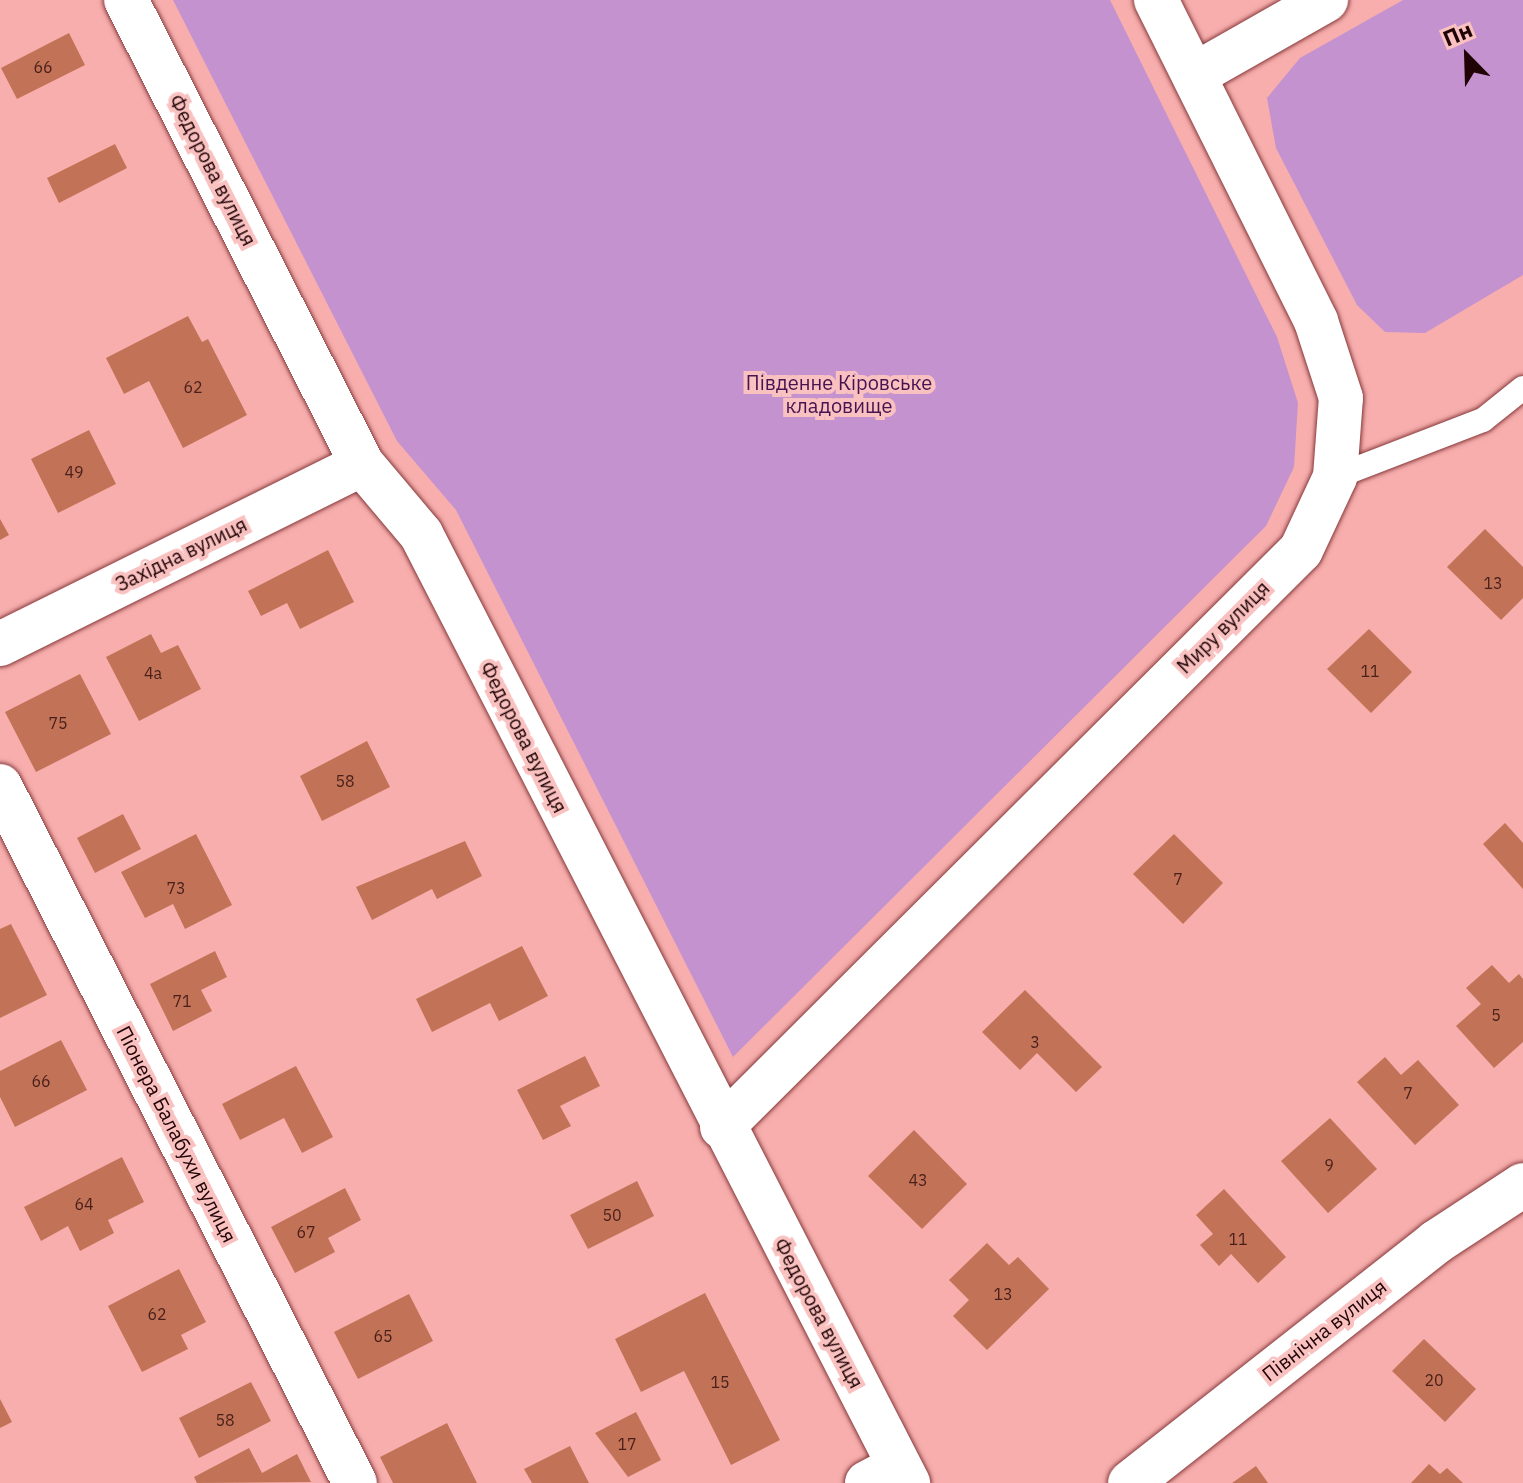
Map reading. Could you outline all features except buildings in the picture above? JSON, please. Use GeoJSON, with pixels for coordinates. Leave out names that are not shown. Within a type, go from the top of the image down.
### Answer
{"type":"FeatureCollection","features":[{"type":"Feature","properties":{"kind":"street","name":"Федорова вулиця"},"geometry":{"type":"LineString","coordinates":[[126,0],[362,464],[421,534],[722,1127],[891,1477]]}},
{"type":"Feature","properties":{"kind":"street","name":"Миру вулиця"},"geometry":{"type":"LineString","coordinates":[[722,1127],[1301,550],[1335,477],[1341,398],[1316,321],[1156,0]]}},
{"type":"Feature","properties":{"kind":"street"},"geometry":{"type":"LineString","coordinates":[[1194,75],[1326,0]]}},
{"type":"Feature","properties":{"kind":"street","name":"Західна вулиця"},"geometry":{"type":"LineString","coordinates":[[0,644],[362,464]]}},
{"type":"Feature","properties":{"kind":"street","name":"Піонера Балабухи вулиця"},"geometry":{"type":"LineString","coordinates":[[0,786],[355,1483]]}},
{"type":"Feature","properties":{"kind":"street","name":"Північна вулиця"},"geometry":{"type":"LineString","coordinates":[[1130,1483],[1436,1242],[1523,1185]]}},
{"type":"Feature","properties":{"kind":"lane"},"geometry":{"type":"LineString","coordinates":[[1335,477],[1483,420],[1523,388]]}},
{"type":"Feature","properties":{"kind":"green space","name":"Південне Кіровське кладовище"},"geometry":{"type":"Polygon","coordinates":[[[173,0],[1110,0],[1277,337],[1298,403],[1294,467],[1266,526],[733,1057],[456,510],[397,441],[173,0]]]}},
{"type":"Feature","properties":{"kind":"green space"},"geometry":{"type":"Polygon","coordinates":[[[1403,0],[1523,0],[1523,275],[1425,333],[1385,332],[1357,305],[1276,148],[1267,98],[1300,58],[1403,0]]]}}]}
